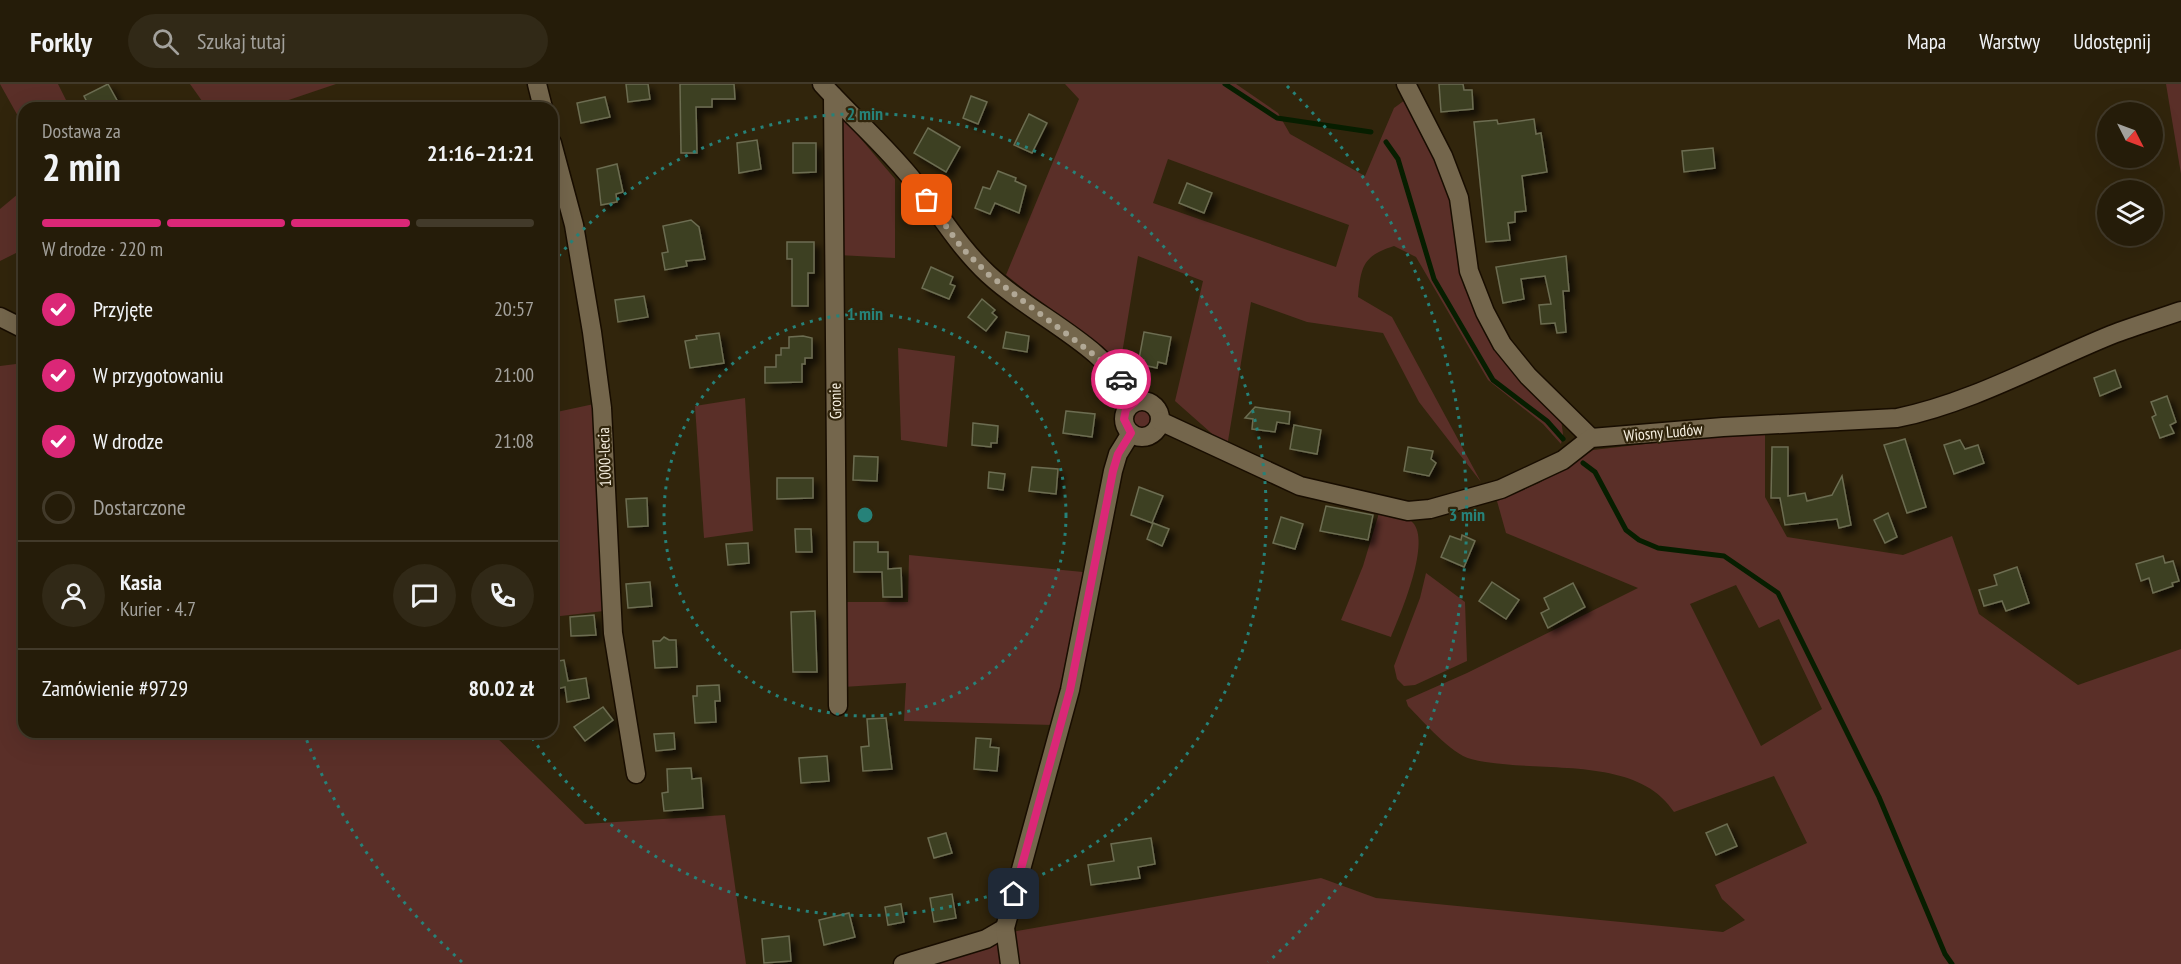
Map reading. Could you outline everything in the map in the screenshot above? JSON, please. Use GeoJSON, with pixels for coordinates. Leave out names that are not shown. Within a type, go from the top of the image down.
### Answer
{"type":"FeatureCollection","features":[{"type":"Feature","properties":{"kind":"street"},"geometry":{"type":"LineString","coordinates":[[537,84],[537,102]]}},
{"type":"Feature","properties":{"kind":"street"},"geometry":{"type":"LineString","coordinates":[[1160,421],[1300,486],[1408,511],[1430,509],[1500,489],[1563,460],[1591,438],[1528,376],[1502,344],[1485,312],[1469,271],[1459,198],[1443,156],[1406,84]]}},
{"type":"Feature","properties":{"kind":"street"},"geometry":{"type":"LineString","coordinates":[[828,90],[868,129],[916,184],[969,255],[989,275],[1114,370],[1135,402]]}},
{"type":"Feature","properties":{"kind":"street","name":"Gronie"},"geometry":{"type":"LineString","coordinates":[[828,90],[838,706]]}},
{"type":"Feature","properties":{"kind":"street","name":"1000-lecia"},"geometry":{"type":"LineString","coordinates":[[558,165],[574,225],[594,343],[603,431],[608,563],[614,633],[636,774]]}},
{"type":"Feature","properties":{"kind":"street","name":"Wiosny Ludów"},"geometry":{"type":"LineString","coordinates":[[1591,438],[1723,427],[1897,418],[1917,414],[2024,374],[2112,334],[2181,311]]}},
{"type":"Feature","properties":{"kind":"street"},"geometry":{"type":"LineString","coordinates":[[0,316],[18,326]]}},
{"type":"Feature","properties":{"kind":"street"},"geometry":{"type":"LineString","coordinates":[[1146,401],[1155,406],[1160,421],[1158,427],[1149,435],[1137,436],[1131,433],[1124,419],[1126,409],[1135,402],[1146,401]]}},
{"type":"Feature","properties":{"kind":"street"},"geometry":{"type":"LineString","coordinates":[[1010,964],[1005,928],[1070,690],[1113,471],[1118,454],[1131,433]]}},
{"type":"Feature","properties":{"kind":"street"},"geometry":{"type":"LineString","coordinates":[[903,964],[986,939],[1005,928]]}},
{"type":"Feature","properties":{"kind":"shaded area"},"geometry":{"type":"Polygon","coordinates":[[[0,84],[58,84],[67,102],[18,102],[18,116],[0,84]]]}},
{"type":"Feature","properties":{"kind":"shaded area"},"geometry":{"type":"Polygon","coordinates":[[[190,84],[336,84],[283,102],[203,102],[190,84]]]}},
{"type":"Feature","properties":{"kind":"shaded area"},"geometry":{"type":"Polygon","coordinates":[[[1065,84],[1236,84],[1278,113],[1290,134],[1365,176],[1394,108],[1405,100],[1435,154],[1454,211],[1464,287],[1499,351],[1530,392],[1561,419],[1563,434],[1561,444],[1543,424],[1488,380],[1416,257],[1394,246],[1370,258],[1363,270],[1358,297],[1392,317],[1481,482],[1419,402],[1383,333],[1307,322],[1251,302],[1227,447],[1175,401],[1203,281],[1138,256],[1120,366],[1006,275],[1079,99],[1065,84]],[[1168,159],[1153,203],[1336,267],[1349,225],[1168,159]]]}},
{"type":"Feature","properties":{"kind":"shaded area"},"geometry":{"type":"Polygon","coordinates":[[[2166,84],[2181,84],[2181,174],[2166,84]]]}},
{"type":"Feature","properties":{"kind":"shaded area"},"geometry":{"type":"Polygon","coordinates":[[[844,119],[895,179],[895,258],[838,255],[838,125],[844,119]]]}},
{"type":"Feature","properties":{"kind":"shaded area"},"geometry":{"type":"Polygon","coordinates":[[[18,194],[18,252],[0,261],[0,209],[18,194]]]}},
{"type":"Feature","properties":{"kind":"shaded area"},"geometry":{"type":"Polygon","coordinates":[[[898,348],[955,356],[947,447],[901,440],[898,348]]]}},
{"type":"Feature","properties":{"kind":"shaded area"},"geometry":{"type":"Polygon","coordinates":[[[18,364],[18,738],[497,738],[585,824],[725,815],[746,964],[0,964],[0,366],[18,364]]]}},
{"type":"Feature","properties":{"kind":"shaded area"},"geometry":{"type":"Polygon","coordinates":[[[745,398],[753,531],[704,538],[695,406],[745,398]]]}},
{"type":"Feature","properties":{"kind":"shaded area"},"geometry":{"type":"Polygon","coordinates":[[[594,404],[604,611],[558,616],[558,412],[594,404]]]}},
{"type":"Feature","properties":{"kind":"shaded area"},"geometry":{"type":"Polygon","coordinates":[[[1143,407],[1151,411],[1155,419],[1151,427],[1143,431],[1135,427],[1131,419],[1135,411],[1143,407]]]}},
{"type":"Feature","properties":{"kind":"shaded area"},"geometry":{"type":"Polygon","coordinates":[[[1765,430],[1765,497],[1787,537],[1903,555],[1952,536],[1979,614],[2078,685],[2181,649],[2181,964],[938,964],[1017,931],[1321,878],[1376,898],[1723,932],[1745,920],[1722,899],[1715,885],[1807,843],[1774,776],[1674,812],[1657,793],[1635,781],[1609,773],[1496,763],[1463,756],[1438,736],[1408,706],[1406,700],[1467,673],[1638,588],[1506,533],[1497,501],[1539,483],[1593,450],[1765,430]],[[1736,585],[1690,604],[1761,746],[1822,709],[1779,619],[1759,628],[1736,585]]]}},
{"type":"Feature","properties":{"kind":"shaded area"},"geometry":{"type":"Polygon","coordinates":[[[1379,513],[1411,521],[1418,534],[1416,564],[1412,580],[1391,637],[1341,620],[1363,566],[1379,513]]]}},
{"type":"Feature","properties":{"kind":"shaded area"},"geometry":{"type":"Polygon","coordinates":[[[909,555],[1083,572],[1053,725],[904,721],[906,683],[843,687],[841,602],[908,602],[909,555]]]}},
{"type":"Feature","properties":{"kind":"shaded area"},"geometry":{"type":"Polygon","coordinates":[[[1426,573],[1465,602],[1467,661],[1415,685],[1404,686],[1397,679],[1394,666],[1420,598],[1426,573]]]}},
{"type":"Feature","properties":{"kind":"building"},"geometry":{"type":"Polygon","coordinates":[[[108,84],[118,102],[87,102],[84,96],[108,84]]]}},
{"type":"Feature","properties":{"kind":"building"},"geometry":{"type":"Polygon","coordinates":[[[626,84],[648,84],[650,99],[628,102],[626,84]]]}},
{"type":"Feature","properties":{"kind":"building"},"geometry":{"type":"Polygon","coordinates":[[[680,84],[734,84],[735,99],[712,99],[712,107],[696,107],[697,153],[681,153],[680,84]]]}},
{"type":"Feature","properties":{"kind":"building"},"geometry":{"type":"Polygon","coordinates":[[[1439,84],[1463,84],[1464,90],[1472,90],[1473,109],[1441,112],[1439,84]]]}},
{"type":"Feature","properties":{"kind":"building"},"geometry":{"type":"Polygon","coordinates":[[[971,96],[987,102],[978,124],[963,118],[971,96]]]}},
{"type":"Feature","properties":{"kind":"building"},"geometry":{"type":"Polygon","coordinates":[[[605,97],[610,117],[581,123],[577,103],[605,97]]]}},
{"type":"Feature","properties":{"kind":"building"},"geometry":{"type":"Polygon","coordinates":[[[1029,114],[1047,123],[1032,153],[1014,145],[1029,114]]]}},
{"type":"Feature","properties":{"kind":"building"},"geometry":{"type":"Polygon","coordinates":[[[1534,119],[1536,134],[1541,133],[1547,172],[1522,176],[1526,211],[1515,212],[1515,222],[1508,223],[1510,240],[1486,242],[1474,122],[1497,120],[1498,124],[1534,119]]]}},
{"type":"Feature","properties":{"kind":"building"},"geometry":{"type":"Polygon","coordinates":[[[928,128],[960,147],[946,172],[914,153],[928,128]]]}},
{"type":"Feature","properties":{"kind":"building"},"geometry":{"type":"Polygon","coordinates":[[[757,140],[761,169],[739,173],[737,143],[757,140]]]}},
{"type":"Feature","properties":{"kind":"building"},"geometry":{"type":"Polygon","coordinates":[[[793,143],[816,143],[816,172],[793,173],[793,143]]]}},
{"type":"Feature","properties":{"kind":"building"},"geometry":{"type":"Polygon","coordinates":[[[1713,148],[1715,168],[1684,172],[1682,151],[1713,148]]]}},
{"type":"Feature","properties":{"kind":"building"},"geometry":{"type":"Polygon","coordinates":[[[617,164],[623,192],[616,194],[617,202],[601,205],[597,169],[617,164]]]}},
{"type":"Feature","properties":{"kind":"building"},"geometry":{"type":"Polygon","coordinates":[[[998,171],[1016,178],[1015,181],[1026,186],[1019,213],[995,203],[990,214],[975,208],[983,187],[990,189],[998,171]]]}},
{"type":"Feature","properties":{"kind":"building"},"geometry":{"type":"Polygon","coordinates":[[[1187,183],[1212,193],[1204,213],[1179,203],[1187,183]]]}},
{"type":"Feature","properties":{"kind":"building"},"geometry":{"type":"Polygon","coordinates":[[[691,220],[699,227],[705,259],[686,261],[687,266],[665,270],[662,253],[668,252],[663,226],[691,220]]]}},
{"type":"Feature","properties":{"kind":"building"},"geometry":{"type":"Polygon","coordinates":[[[787,242],[814,242],[814,273],[808,273],[808,306],[792,306],[792,259],[787,259],[787,242]]]}},
{"type":"Feature","properties":{"kind":"building"},"geometry":{"type":"Polygon","coordinates":[[[1566,256],[1569,291],[1563,291],[1566,332],[1557,333],[1555,323],[1541,324],[1539,305],[1551,304],[1545,276],[1521,279],[1524,299],[1503,303],[1496,267],[1566,256]]]}},
{"type":"Feature","properties":{"kind":"building"},"geometry":{"type":"Polygon","coordinates":[[[931,267],[953,277],[950,284],[955,286],[949,299],[922,288],[931,267]]]}},
{"type":"Feature","properties":{"kind":"building"},"geometry":{"type":"Polygon","coordinates":[[[644,296],[648,317],[618,322],[615,300],[644,296]]]}},
{"type":"Feature","properties":{"kind":"building"},"geometry":{"type":"Polygon","coordinates":[[[982,299],[995,310],[992,313],[997,317],[986,331],[968,317],[982,299]]]}},
{"type":"Feature","properties":{"kind":"building"},"geometry":{"type":"Polygon","coordinates":[[[1006,332],[1029,336],[1027,352],[1003,348],[1006,332]]]}},
{"type":"Feature","properties":{"kind":"building"},"geometry":{"type":"Polygon","coordinates":[[[1144,332],[1171,337],[1166,364],[1158,362],[1157,368],[1143,365],[1144,360],[1139,359],[1144,332]]]}},
{"type":"Feature","properties":{"kind":"building"},"geometry":{"type":"Polygon","coordinates":[[[719,333],[724,363],[690,368],[685,341],[697,339],[696,336],[719,333]]]}},
{"type":"Feature","properties":{"kind":"building"},"geometry":{"type":"Polygon","coordinates":[[[789,337],[812,338],[812,358],[805,358],[805,364],[802,364],[802,382],[765,383],[765,367],[776,367],[776,355],[781,355],[781,348],[789,348],[789,337]]]}},
{"type":"Feature","properties":{"kind":"building"},"geometry":{"type":"Polygon","coordinates":[[[2115,370],[2121,387],[2100,396],[2094,378],[2115,370]]]}},
{"type":"Feature","properties":{"kind":"building"},"geometry":{"type":"Polygon","coordinates":[[[2167,396],[2176,422],[2170,425],[2174,433],[2160,438],[2152,417],[2156,415],[2151,402],[2167,396]]]}},
{"type":"Feature","properties":{"kind":"building"},"geometry":{"type":"Polygon","coordinates":[[[1255,407],[1290,412],[1289,424],[1277,422],[1275,432],[1252,429],[1253,419],[1245,418],[1255,407]]]}},
{"type":"Feature","properties":{"kind":"building"},"geometry":{"type":"Polygon","coordinates":[[[1066,411],[1095,414],[1092,437],[1063,433],[1066,411]]]}},
{"type":"Feature","properties":{"kind":"building"},"geometry":{"type":"Polygon","coordinates":[[[973,423],[998,426],[997,443],[991,443],[991,447],[972,445],[973,423]]]}},
{"type":"Feature","properties":{"kind":"building"},"geometry":{"type":"Polygon","coordinates":[[[1294,425],[1321,430],[1317,454],[1290,449],[1294,425]]]}},
{"type":"Feature","properties":{"kind":"building"},"geometry":{"type":"Polygon","coordinates":[[[1905,439],[1926,507],[1907,513],[1884,445],[1905,439]]]}},
{"type":"Feature","properties":{"kind":"building"},"geometry":{"type":"Polygon","coordinates":[[[1960,440],[1965,449],[1978,445],[1984,463],[1954,474],[1944,445],[1960,440]]]}},
{"type":"Feature","properties":{"kind":"building"},"geometry":{"type":"Polygon","coordinates":[[[1408,447],[1433,451],[1431,459],[1436,463],[1429,476],[1404,471],[1408,447]]]}},
{"type":"Feature","properties":{"kind":"building"},"geometry":{"type":"Polygon","coordinates":[[[1772,447],[1788,447],[1788,496],[1805,493],[1807,501],[1832,495],[1842,476],[1851,525],[1839,528],[1837,519],[1785,525],[1780,498],[1771,498],[1772,447]]]}},
{"type":"Feature","properties":{"kind":"building"},"geometry":{"type":"Polygon","coordinates":[[[854,456],[878,457],[877,481],[853,480],[854,456]]]}},
{"type":"Feature","properties":{"kind":"building"},"geometry":{"type":"Polygon","coordinates":[[[1032,467],[1058,469],[1056,494],[1029,491],[1032,467]]]}},
{"type":"Feature","properties":{"kind":"building"},"geometry":{"type":"Polygon","coordinates":[[[989,472],[1005,474],[1003,490],[988,488],[989,472]]]}},
{"type":"Feature","properties":{"kind":"building"},"geometry":{"type":"Polygon","coordinates":[[[777,478],[813,478],[813,498],[777,499],[777,478]]]}},
{"type":"Feature","properties":{"kind":"building"},"geometry":{"type":"Polygon","coordinates":[[[1139,487],[1163,496],[1152,523],[1131,515],[1139,487]]]}},
{"type":"Feature","properties":{"kind":"building"},"geometry":{"type":"Polygon","coordinates":[[[647,498],[648,526],[628,527],[626,499],[647,498]]]}},
{"type":"Feature","properties":{"kind":"building"},"geometry":{"type":"Polygon","coordinates":[[[1326,506],[1373,515],[1368,540],[1320,531],[1326,506]]]}},
{"type":"Feature","properties":{"kind":"building"},"geometry":{"type":"Polygon","coordinates":[[[1888,513],[1897,537],[1885,543],[1874,520],[1888,513]]]}},
{"type":"Feature","properties":{"kind":"building"},"geometry":{"type":"Polygon","coordinates":[[[1281,517],[1303,524],[1295,549],[1273,543],[1281,517]]]}},
{"type":"Feature","properties":{"kind":"building"},"geometry":{"type":"Polygon","coordinates":[[[1153,523],[1169,529],[1162,546],[1147,539],[1153,523]]]}},
{"type":"Feature","properties":{"kind":"building"},"geometry":{"type":"Polygon","coordinates":[[[795,529],[811,529],[812,552],[796,552],[795,529]]]}},
{"type":"Feature","properties":{"kind":"building"},"geometry":{"type":"Polygon","coordinates":[[[1462,535],[1475,541],[1464,567],[1441,557],[1450,536],[1461,540],[1462,535]]]}},
{"type":"Feature","properties":{"kind":"building"},"geometry":{"type":"Polygon","coordinates":[[[854,542],[878,542],[878,552],[888,552],[888,569],[901,568],[902,597],[883,597],[882,572],[854,572],[854,542]]]}},
{"type":"Feature","properties":{"kind":"building"},"geometry":{"type":"Polygon","coordinates":[[[748,543],[749,563],[728,565],[726,544],[748,543]]]}},
{"type":"Feature","properties":{"kind":"building"},"geometry":{"type":"Polygon","coordinates":[[[2163,556],[2165,563],[2173,561],[2179,581],[2172,583],[2173,586],[2153,593],[2149,578],[2141,581],[2136,564],[2163,556]]]}},
{"type":"Feature","properties":{"kind":"building"},"geometry":{"type":"Polygon","coordinates":[[[2017,567],[2029,603],[2006,611],[2002,601],[1984,606],[1979,590],[1997,585],[1994,575],[2017,567]]]}},
{"type":"Feature","properties":{"kind":"building"},"geometry":{"type":"Polygon","coordinates":[[[650,582],[652,606],[628,608],[626,584],[650,582]]]}},
{"type":"Feature","properties":{"kind":"building"},"geometry":{"type":"Polygon","coordinates":[[[1492,582],[1519,600],[1506,619],[1479,601],[1492,582]]]}},
{"type":"Feature","properties":{"kind":"building"},"geometry":{"type":"Polygon","coordinates":[[[1573,583],[1585,607],[1548,628],[1541,613],[1549,609],[1544,598],[1573,583]]]}},
{"type":"Feature","properties":{"kind":"building"},"geometry":{"type":"Polygon","coordinates":[[[815,611],[817,672],[793,672],[791,612],[815,611]]]}},
{"type":"Feature","properties":{"kind":"building"},"geometry":{"type":"Polygon","coordinates":[[[594,615],[596,635],[571,636],[570,617],[594,615]]]}},
{"type":"Feature","properties":{"kind":"building"},"geometry":{"type":"Polygon","coordinates":[[[664,637],[676,640],[677,667],[655,668],[653,641],[660,641],[664,637]]]}},
{"type":"Feature","properties":{"kind":"building"},"geometry":{"type":"Polygon","coordinates":[[[564,660],[568,681],[586,678],[589,698],[567,702],[565,687],[558,689],[558,661],[564,660]]]}},
{"type":"Feature","properties":{"kind":"building"},"geometry":{"type":"Polygon","coordinates":[[[719,685],[720,701],[715,701],[716,722],[695,723],[693,696],[697,696],[697,686],[719,685]]]}},
{"type":"Feature","properties":{"kind":"building"},"geometry":{"type":"Polygon","coordinates":[[[603,707],[613,720],[585,741],[574,727],[603,707]]]}},
{"type":"Feature","properties":{"kind":"building"},"geometry":{"type":"Polygon","coordinates":[[[886,718],[892,769],[863,771],[861,747],[869,746],[867,719],[886,718]]]}},
{"type":"Feature","properties":{"kind":"building"},"geometry":{"type":"Polygon","coordinates":[[[674,733],[675,749],[656,751],[654,734],[674,733]]]}},
{"type":"Feature","properties":{"kind":"building"},"geometry":{"type":"Polygon","coordinates":[[[976,738],[991,739],[990,747],[999,748],[997,771],[974,769],[976,738]]]}},
{"type":"Feature","properties":{"kind":"building"},"geometry":{"type":"Polygon","coordinates":[[[827,756],[829,781],[801,783],[799,758],[827,756]]]}},
{"type":"Feature","properties":{"kind":"building"},"geometry":{"type":"Polygon","coordinates":[[[691,768],[692,779],[701,778],[703,808],[664,811],[662,793],[668,792],[667,769],[691,768]]]}},
{"type":"Feature","properties":{"kind":"building"},"geometry":{"type":"Polygon","coordinates":[[[1727,824],[1737,846],[1716,855],[1706,833],[1727,824]]]}},
{"type":"Feature","properties":{"kind":"building"},"geometry":{"type":"Polygon","coordinates":[[[946,833],[952,853],[934,858],[928,838],[946,833]]]}},
{"type":"Feature","properties":{"kind":"building"},"geometry":{"type":"Polygon","coordinates":[[[1151,838],[1155,864],[1138,867],[1140,878],[1091,885],[1088,865],[1114,861],[1111,844],[1151,838]]]}},
{"type":"Feature","properties":{"kind":"building"},"geometry":{"type":"Polygon","coordinates":[[[952,894],[956,918],[934,922],[930,898],[952,894]]]}},
{"type":"Feature","properties":{"kind":"building"},"geometry":{"type":"Polygon","coordinates":[[[901,904],[904,922],[888,925],[885,907],[901,904]]]}},
{"type":"Feature","properties":{"kind":"building"},"geometry":{"type":"Polygon","coordinates":[[[849,913],[855,937],[824,945],[819,920],[849,913]]]}},
{"type":"Feature","properties":{"kind":"building"},"geometry":{"type":"Polygon","coordinates":[[[789,936],[791,961],[764,963],[762,939],[789,936]]]}},
{"type":"Feature","properties":{"kind":"waterway"},"geometry":{"type":"LineString","coordinates":[[1225,84],[1277,118],[1371,132]]}},
{"type":"Feature","properties":{"kind":"waterway"},"geometry":{"type":"LineString","coordinates":[[1386,142],[1398,159],[1434,279],[1493,380],[1547,421],[1563,439]]}},
{"type":"Feature","properties":{"kind":"waterway"},"geometry":{"type":"LineString","coordinates":[[1583,463],[1595,472],[1626,530],[1639,540],[1658,548],[1724,556],[1778,593],[1879,797],[1945,954],[1952,964]]}},
{"type":"Feature","properties":{"kind":"way so far"},"geometry":{"type":"LineString","coordinates":[[927,200],[962,248],[989,275],[1114,370],[1121,379]]}},
{"type":"Feature","properties":{"kind":"route"},"geometry":{"type":"LineString","coordinates":[[1014,894],[1070,690],[1113,471],[1118,454],[1131,433],[1125,425],[1124,414],[1126,409],[1135,402],[1121,379]]}}]}
